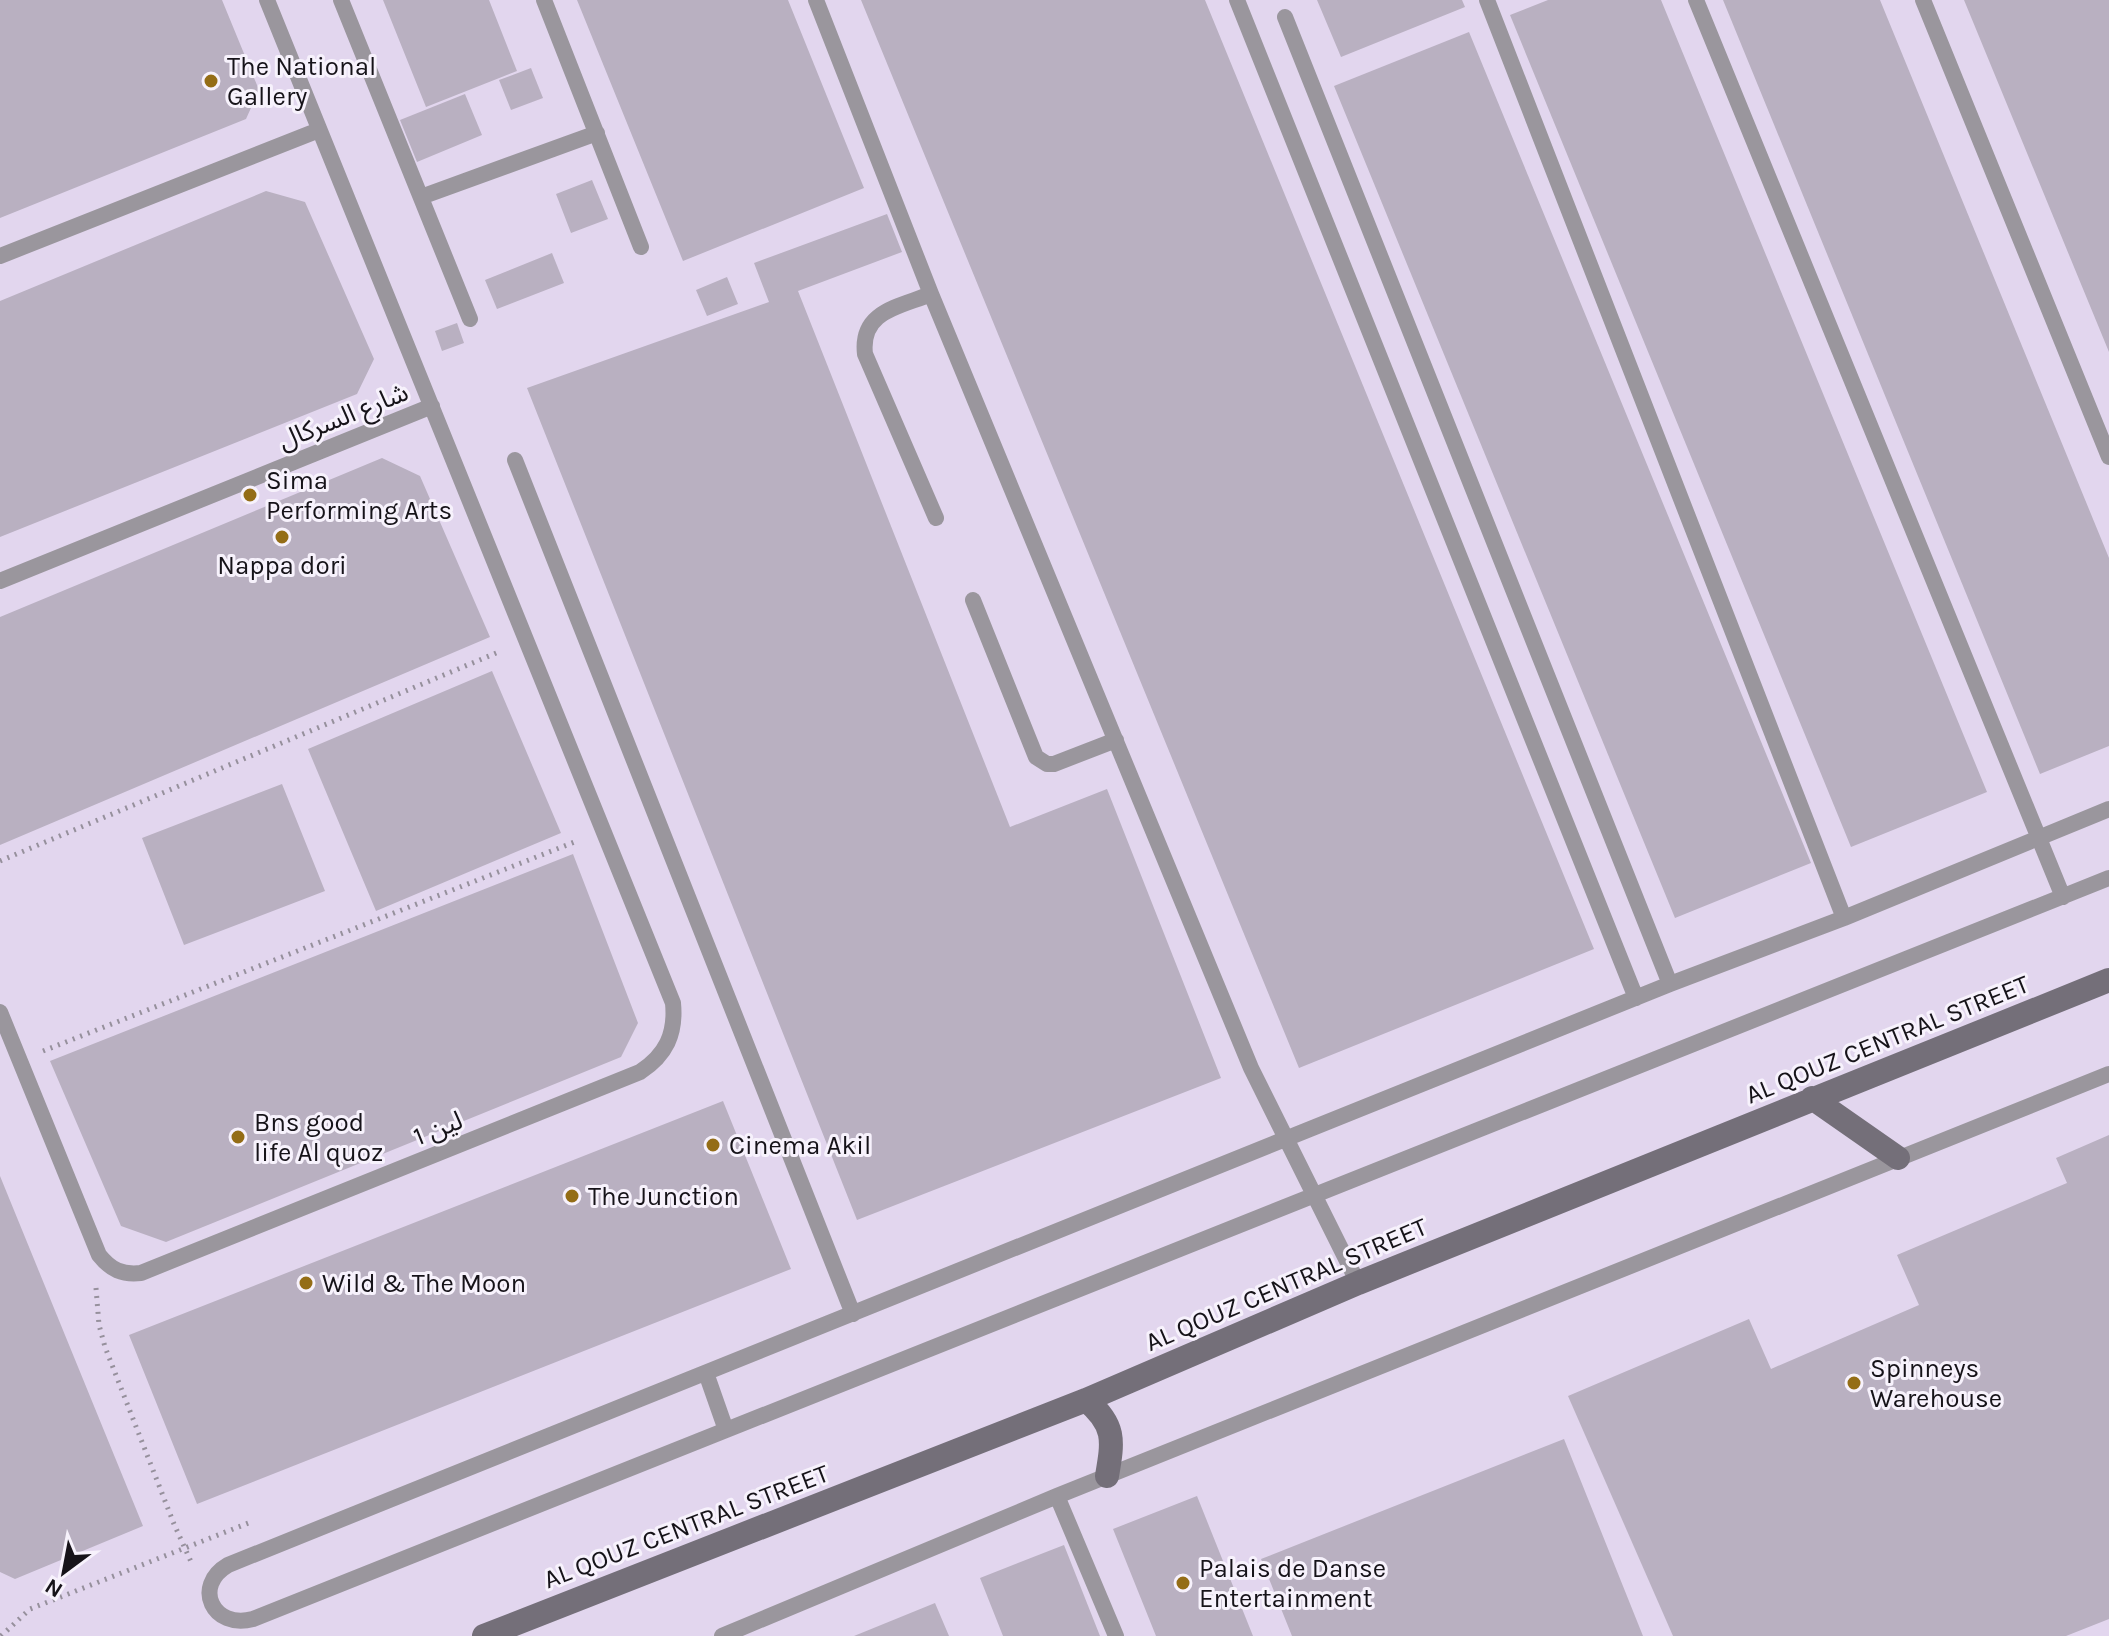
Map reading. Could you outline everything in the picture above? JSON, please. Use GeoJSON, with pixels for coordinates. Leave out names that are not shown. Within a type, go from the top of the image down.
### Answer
{"type":"FeatureCollection","features":[{"type":"Feature","properties":{"kind":"street","name":"AL QOUZ CENTRAL STREET"},"geometry":{"type":"LineString","coordinates":[[484,1636],[1086,1400],[1358,1283],[2109,980]]}},
{"type":"Feature","properties":{"kind":"street"},"geometry":{"type":"LineString","coordinates":[[1812,1098],[1898,1158]]}},
{"type":"Feature","properties":{"kind":"street"},"geometry":{"type":"LineString","coordinates":[[1086,1400],[1101,1413],[1111,1433],[1107,1476]]}},
{"type":"Feature","properties":{"kind":"lane","name":"شارع السركال"},"geometry":{"type":"LineString","coordinates":[[0,581],[432,406],[267,0]]}},
{"type":"Feature","properties":{"kind":"lane"},"geometry":{"type":"LineString","coordinates":[[341,0],[470,319]]}},
{"type":"Feature","properties":{"kind":"lane"},"geometry":{"type":"LineString","coordinates":[[544,0],[641,247]]}},
{"type":"Feature","properties":{"kind":"lane"},"geometry":{"type":"LineString","coordinates":[[816,0],[931,294],[1251,1068],[1358,1283]]}},
{"type":"Feature","properties":{"kind":"lane"},"geometry":{"type":"LineString","coordinates":[[1237,0],[1636,998]]}},
{"type":"Feature","properties":{"kind":"lane"},"geometry":{"type":"LineString","coordinates":[[1487,0],[1844,918]]}},
{"type":"Feature","properties":{"kind":"lane"},"geometry":{"type":"LineString","coordinates":[[1696,0],[2063,897]]}},
{"type":"Feature","properties":{"kind":"lane"},"geometry":{"type":"LineString","coordinates":[[1923,0],[2109,457]]}},
{"type":"Feature","properties":{"kind":"lane"},"geometry":{"type":"LineString","coordinates":[[1285,17],[1670,984]]}},
{"type":"Feature","properties":{"kind":"lane"},"geometry":{"type":"LineString","coordinates":[[0,256],[319,130]]}},
{"type":"Feature","properties":{"kind":"lane"},"geometry":{"type":"LineString","coordinates":[[421,197],[597,133]]}},
{"type":"Feature","properties":{"kind":"lane"},"geometry":{"type":"LineString","coordinates":[[931,294],[874,318],[863,341],[865,354],[936,518]]}},
{"type":"Feature","properties":{"kind":"lane"},"geometry":{"type":"LineString","coordinates":[[432,406],[603,831]]}},
{"type":"Feature","properties":{"kind":"lane"},"geometry":{"type":"LineString","coordinates":[[515,460],[853,1314]]}},
{"type":"Feature","properties":{"kind":"lane"},"geometry":{"type":"LineString","coordinates":[[973,600],[1036,757],[1047,764],[1054,764],[1116,740]]}},
{"type":"Feature","properties":{"kind":"lane"},"geometry":{"type":"LineString","coordinates":[[227,1636],[209,1592],[211,1580],[228,1565],[2109,809]]}},
{"type":"Feature","properties":{"kind":"lane","name":"لين 1"},"geometry":{"type":"LineString","coordinates":[[99,1255],[117,1272],[141,1273],[640,1072],[659,1057],[672,1035],[675,1019],[673,1003],[603,831]]}},
{"type":"Feature","properties":{"kind":"lane"},"geometry":{"type":"LineString","coordinates":[[220,1615],[230,1621],[253,1619],[2109,878]]}},
{"type":"Feature","properties":{"kind":"lane"},"geometry":{"type":"LineString","coordinates":[[0,1012],[99,1255]]}},
{"type":"Feature","properties":{"kind":"lane"},"geometry":{"type":"LineString","coordinates":[[722,1636],[1057,1496],[2109,1074]]}},
{"type":"Feature","properties":{"kind":"lane"},"geometry":{"type":"LineString","coordinates":[[706,1373],[726,1430]]}},
{"type":"Feature","properties":{"kind":"lane"},"geometry":{"type":"LineString","coordinates":[[1057,1496],[1116,1636]]}},
{"type":"Feature","properties":{"kind":"path"},"geometry":{"type":"LineString","coordinates":[[0,861],[526,640]]}},
{"type":"Feature","properties":{"kind":"path"},"geometry":{"type":"LineString","coordinates":[[19,1060],[603,831]]}},
{"type":"Feature","properties":{"kind":"path"},"geometry":{"type":"LineString","coordinates":[[99,1255],[96,1302],[105,1347],[184,1548],[209,1592]]}},
{"type":"Feature","properties":{"kind":"shaded area"},"geometry":{"type":"Polygon","coordinates":[[[0,0],[2109,0],[2109,1636],[0,1636],[0,0]]]}},
{"type":"Feature","properties":{"kind":"building"},"geometry":{"type":"Polygon","coordinates":[[[0,0],[222,0],[259,90],[246,119],[0,218],[0,0]]]}},
{"type":"Feature","properties":{"kind":"building"},"geometry":{"type":"Polygon","coordinates":[[[383,0],[489,0],[517,71],[426,107],[383,0]]]}},
{"type":"Feature","properties":{"kind":"building"},"geometry":{"type":"Polygon","coordinates":[[[577,0],[788,0],[864,188],[683,261],[577,0]]]}},
{"type":"Feature","properties":{"kind":"building"},"geometry":{"type":"Polygon","coordinates":[[[861,0],[1205,0],[1594,949],[1299,1068],[861,0]]]}},
{"type":"Feature","properties":{"kind":"building"},"geometry":{"type":"Polygon","coordinates":[[[1317,0],[1462,0],[1465,7],[1341,57],[1317,0]]]}},
{"type":"Feature","properties":{"kind":"building"},"geometry":{"type":"Polygon","coordinates":[[[1548,0],[1661,0],[1987,792],[1851,847],[1510,15],[1548,0]]]}},
{"type":"Feature","properties":{"kind":"building"},"geometry":{"type":"Polygon","coordinates":[[[1723,0],[1880,0],[2109,558],[2109,746],[2040,774],[1723,0]]]}},
{"type":"Feature","properties":{"kind":"building"},"geometry":{"type":"Polygon","coordinates":[[[1964,0],[2109,0],[2109,352],[1964,0]]]}},
{"type":"Feature","properties":{"kind":"building"},"geometry":{"type":"Polygon","coordinates":[[[1469,32],[1811,863],[1675,918],[1334,86],[1469,32]]]}},
{"type":"Feature","properties":{"kind":"building"},"geometry":{"type":"Polygon","coordinates":[[[531,68],[543,98],[511,110],[499,80],[531,68]]]}},
{"type":"Feature","properties":{"kind":"building"},"geometry":{"type":"Polygon","coordinates":[[[465,94],[482,135],[417,162],[400,120],[465,94]]]}},
{"type":"Feature","properties":{"kind":"building"},"geometry":{"type":"Polygon","coordinates":[[[592,180],[608,219],[571,233],[556,194],[592,180]]]}},
{"type":"Feature","properties":{"kind":"building"},"geometry":{"type":"Polygon","coordinates":[[[266,191],[305,202],[374,359],[357,394],[0,537],[0,301],[266,191]]]}},
{"type":"Feature","properties":{"kind":"building"},"geometry":{"type":"Polygon","coordinates":[[[887,214],[902,252],[798,291],[1010,827],[1107,789],[1221,1078],[857,1220],[527,388],[769,302],[754,263],[887,214]]]}},
{"type":"Feature","properties":{"kind":"building"},"geometry":{"type":"Polygon","coordinates":[[[552,253],[564,283],[497,309],[485,280],[552,253]]]}},
{"type":"Feature","properties":{"kind":"building"},"geometry":{"type":"Polygon","coordinates":[[[727,277],[738,304],[707,316],[696,290],[727,277]]]}},
{"type":"Feature","properties":{"kind":"building"},"geometry":{"type":"Polygon","coordinates":[[[457,323],[464,343],[442,351],[435,331],[457,323]]]}},
{"type":"Feature","properties":{"kind":"building"},"geometry":{"type":"Polygon","coordinates":[[[382,458],[420,476],[490,637],[0,845],[0,617],[382,458]]]}},
{"type":"Feature","properties":{"kind":"building"},"geometry":{"type":"Polygon","coordinates":[[[492,671],[561,833],[376,911],[308,749],[492,671]]]}},
{"type":"Feature","properties":{"kind":"building"},"geometry":{"type":"Polygon","coordinates":[[[282,784],[325,891],[184,945],[142,838],[282,784]]]}},
{"type":"Feature","properties":{"kind":"building"},"geometry":{"type":"Polygon","coordinates":[[[573,854],[638,1023],[621,1057],[166,1242],[121,1226],[50,1061],[573,854]]]}},
{"type":"Feature","properties":{"kind":"building"},"geometry":{"type":"Polygon","coordinates":[[[723,1101],[791,1269],[197,1504],[129,1335],[723,1101]]]}},
{"type":"Feature","properties":{"kind":"building","name":"Spinneys Warehouse"},"geometry":{"type":"Polygon","coordinates":[[[2109,1135],[2109,1619],[2066,1636],[1673,1636],[1568,1396],[1749,1319],[1771,1369],[1919,1305],[1897,1255],[2067,1183],[2056,1158],[2109,1135]]]}},
{"type":"Feature","properties":{"kind":"building"},"geometry":{"type":"Polygon","coordinates":[[[0,1176],[143,1526],[15,1579],[0,1572],[0,1176]]]}},
{"type":"Feature","properties":{"kind":"building"},"geometry":{"type":"Polygon","coordinates":[[[1564,1439],[1643,1636],[1292,1636],[1261,1559],[1564,1439]]]}},
{"type":"Feature","properties":{"kind":"building","name":"Palais de Danse Entertainment"},"geometry":{"type":"Polygon","coordinates":[[[1197,1496],[1253,1636],[1156,1636],[1113,1529],[1197,1496]]]}},
{"type":"Feature","properties":{"kind":"building"},"geometry":{"type":"Polygon","coordinates":[[[1064,1545],[1100,1636],[1003,1636],[980,1578],[1064,1545]]]}},
{"type":"Feature","properties":{"kind":"building"},"geometry":{"type":"Polygon","coordinates":[[[935,1603],[949,1636],[854,1636],[935,1603]]]}},
{"type":"Feature","properties":{"kind":"place","name":"The National Gallery"},"geometry":{"type":"Point","coordinates":[211,81]}},
{"type":"Feature","properties":{"kind":"place","name":"Sima Performing Arts"},"geometry":{"type":"Point","coordinates":[250,495]}},
{"type":"Feature","properties":{"kind":"place","name":"Nappa dori"},"geometry":{"type":"Point","coordinates":[282,537]}},
{"type":"Feature","properties":{"kind":"place","name":"Bns good life Al quoz"},"geometry":{"type":"Point","coordinates":[238,1137]}},
{"type":"Feature","properties":{"kind":"place","name":"Cinema Akil"},"geometry":{"type":"Point","coordinates":[713,1145]}},
{"type":"Feature","properties":{"kind":"place","name":"The Junction"},"geometry":{"type":"Point","coordinates":[572,1196]}},
{"type":"Feature","properties":{"kind":"place","name":"Wild & The Moon"},"geometry":{"type":"Point","coordinates":[306,1283]}},
{"type":"Feature","properties":{"kind":"place","name":"Spinneys Warehouse"},"geometry":{"type":"Point","coordinates":[1854,1383]}},
{"type":"Feature","properties":{"kind":"place","name":"Palais de Danse Entertainment"},"geometry":{"type":"Point","coordinates":[1183,1583]}}]}
